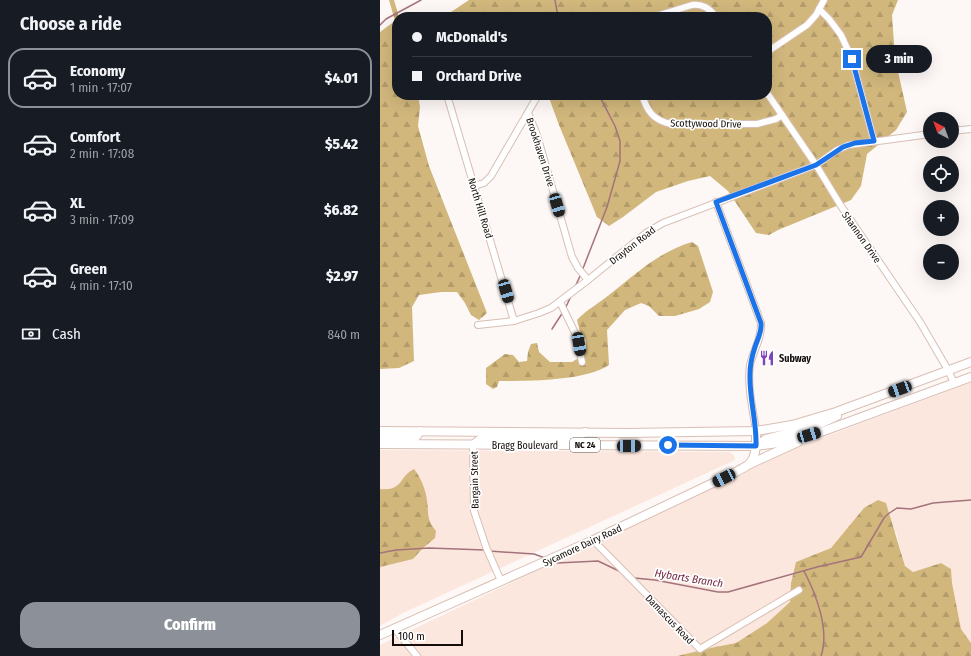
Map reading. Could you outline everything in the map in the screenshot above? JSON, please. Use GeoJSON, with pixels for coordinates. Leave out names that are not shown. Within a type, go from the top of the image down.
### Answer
{"type":"FeatureCollection","features":[{"type":"Feature","properties":{"kind":"main road","name":"Bragg Boulevard"},"geometry":{"type":"LineString","coordinates":[[380,431],[634,433],[756,431],[792,425],[836,412],[971,362]]}},
{"type":"Feature","properties":{"kind":"main road","name":"Bragg Boulevard"},"geometry":{"type":"LineString","coordinates":[[380,444],[756,446],[778,444],[821,432],[971,377]]}},
{"type":"Feature","properties":{"kind":"main road"},"geometry":{"type":"LineString","coordinates":[[756,446],[766,439],[774,436],[810,428],[865,402]]}},
{"type":"Feature","properties":{"kind":"main road"},"geometry":{"type":"LineString","coordinates":[[380,438],[416,437],[420,431]]}},
{"type":"Feature","properties":{"kind":"main road"},"geometry":{"type":"LineString","coordinates":[[750,464],[756,446],[756,431]]}},
{"type":"Feature","properties":{"kind":"main road"},"geometry":{"type":"LineString","coordinates":[[473,445],[482,438],[576,438],[586,432]]}},
{"type":"Feature","properties":{"kind":"main road","name":"Sycamore Dairy Road"},"geometry":{"type":"LineString","coordinates":[[380,634],[593,540],[750,464],[821,432]]}},
{"type":"Feature","properties":{"kind":"street"},"geometry":{"type":"LineString","coordinates":[[772,49],[807,25],[812,20],[824,0]]}},
{"type":"Feature","properties":{"kind":"street"},"geometry":{"type":"LineString","coordinates":[[669,12],[692,5],[704,6],[712,12]]}},
{"type":"Feature","properties":{"kind":"street"},"geometry":{"type":"LineString","coordinates":[[819,9],[838,31],[846,44],[852,59],[874,141]]}},
{"type":"Feature","properties":{"kind":"street","name":"North Hill Road"},"geometry":{"type":"LineString","coordinates":[[450,100],[514,321]]}},
{"type":"Feature","properties":{"kind":"street"},"geometry":{"type":"LineString","coordinates":[[474,186],[484,183],[491,176],[535,100]]}},
{"type":"Feature","properties":{"kind":"street","name":"Scottywood Drive"},"geometry":{"type":"LineString","coordinates":[[643,100],[645,106],[653,116],[658,120],[671,124],[757,124],[776,119],[782,115]]}},
{"type":"Feature","properties":{"kind":"street","name":"Shannon Drive"},"geometry":{"type":"LineString","coordinates":[[772,100],[816,165],[841,206],[920,322],[954,383]]}},
{"type":"Feature","properties":{"kind":"street","name":"Brookhaven Drive"},"geometry":{"type":"LineString","coordinates":[[528,113],[537,135],[572,257],[578,268],[588,280]]}},
{"type":"Feature","properties":{"kind":"street"},"geometry":{"type":"LineString","coordinates":[[959,130],[971,129]]}},
{"type":"Feature","properties":{"kind":"street","name":"Drayton Road"},"geometry":{"type":"LineString","coordinates":[[478,325],[514,321],[539,313],[560,302],[654,227],[675,217],[816,165],[843,147],[855,143],[923,135]]}},
{"type":"Feature","properties":{"kind":"street"},"geometry":{"type":"LineString","coordinates":[[716,202],[761,323],[761,333],[753,355],[750,374],[756,431]]}},
{"type":"Feature","properties":{"kind":"street"},"geometry":{"type":"LineString","coordinates":[[560,302],[576,335],[582,362]]}},
{"type":"Feature","properties":{"kind":"street","name":"Bargain Street"},"geometry":{"type":"LineString","coordinates":[[473,445],[474,511],[486,547],[501,581]]}},
{"type":"Feature","properties":{"kind":"street","name":"Damascus Road"},"geometry":{"type":"LineString","coordinates":[[593,540],[700,649],[800,590]]}},
{"type":"Feature","properties":{"kind":"street"},"geometry":{"type":"LineString","coordinates":[[394,628],[417,656]]}},
{"type":"Feature","properties":{"kind":"shaded area"},"geometry":{"type":"Polygon","coordinates":[[[971,382],[971,643],[961,629],[952,583],[951,569],[941,563],[913,572],[905,566],[896,532],[847,530],[831,548],[796,562],[791,583],[790,602],[767,623],[736,643],[677,656],[380,656],[380,645],[795,448],[971,382]]]}},
{"type":"Feature","properties":{"kind":"shaded area"},"geometry":{"type":"Polygon","coordinates":[[[380,450],[730,452],[734,456],[735,460],[403,613],[380,626],[380,450]]]}},
{"type":"Feature","properties":{"kind":"green space"},"geometry":{"type":"Polygon","coordinates":[[[389,0],[394,0],[398,12],[392,12],[389,0]]]}},
{"type":"Feature","properties":{"kind":"green space"},"geometry":{"type":"Polygon","coordinates":[[[469,0],[898,0],[892,15],[895,58],[907,112],[896,130],[867,154],[861,186],[851,200],[769,235],[756,233],[728,191],[710,176],[688,181],[656,192],[609,226],[597,217],[550,100],[772,100],[772,12],[451,12],[469,0]]]}},
{"type":"Feature","properties":{"kind":"green space"},"geometry":{"type":"Polygon","coordinates":[[[392,23],[392,100],[419,100],[420,107],[418,126],[429,166],[487,313],[479,320],[471,315],[457,292],[441,292],[419,295],[412,307],[414,361],[399,368],[380,369],[380,32],[392,23]]]}},
{"type":"Feature","properties":{"kind":"green space"},"geometry":{"type":"Polygon","coordinates":[[[692,242],[698,246],[713,292],[710,302],[699,309],[675,316],[659,316],[649,306],[641,303],[625,310],[607,330],[609,365],[599,370],[572,377],[556,379],[499,381],[497,387],[493,389],[486,384],[486,368],[505,354],[513,355],[519,362],[527,361],[531,344],[537,343],[539,352],[550,362],[572,362],[586,353],[586,340],[580,332],[577,320],[648,264],[680,246],[692,242]]]}},
{"type":"Feature","properties":{"kind":"green space"},"geometry":{"type":"Polygon","coordinates":[[[414,469],[424,488],[429,520],[436,531],[435,538],[413,559],[380,567],[380,489],[388,489],[397,486],[409,472],[414,469]]]}},
{"type":"Feature","properties":{"kind":"green space"},"geometry":{"type":"Polygon","coordinates":[[[878,500],[886,503],[905,566],[913,572],[941,563],[951,569],[952,583],[961,629],[971,643],[971,656],[677,656],[736,643],[767,623],[790,602],[791,583],[796,562],[831,548],[864,508],[878,500]]]}},
{"type":"Feature","properties":{"kind":"waterway"},"geometry":{"type":"LineString","coordinates":[[399,12],[421,0]]}},
{"type":"Feature","properties":{"kind":"waterway"},"geometry":{"type":"LineString","coordinates":[[555,0],[557,12]]}},
{"type":"Feature","properties":{"kind":"waterway"},"geometry":{"type":"LineString","coordinates":[[380,25],[392,16]]}},
{"type":"Feature","properties":{"kind":"waterway"},"geometry":{"type":"LineString","coordinates":[[582,271],[607,207],[620,161],[620,141],[615,126],[602,100]]}},
{"type":"Feature","properties":{"kind":"waterway"},"geometry":{"type":"LineString","coordinates":[[575,287],[581,274]]}},
{"type":"Feature","properties":{"kind":"waterway"},"geometry":{"type":"LineString","coordinates":[[565,309],[571,296]]}},
{"type":"Feature","properties":{"kind":"waterway"},"geometry":{"type":"LineString","coordinates":[[552,329],[563,312]]}},
{"type":"Feature","properties":{"kind":"waterway","name":"Hybarts Branch"},"geometry":{"type":"LineString","coordinates":[[634,578],[655,580],[718,592],[728,592],[817,567],[861,557],[884,518],[897,508],[911,509],[933,503],[971,500]]}},
{"type":"Feature","properties":{"kind":"waterway","name":"Hybarts Branch"},"geometry":{"type":"LineString","coordinates":[[380,553],[396,550],[429,548],[485,550]]}},
{"type":"Feature","properties":{"kind":"waterway","name":"Hybarts Branch"},"geometry":{"type":"LineString","coordinates":[[489,551],[534,554],[545,558]]}},
{"type":"Feature","properties":{"kind":"waterway","name":"Hybarts Branch"},"geometry":{"type":"LineString","coordinates":[[554,561],[557,563],[598,561],[619,571]]}},
{"type":"Feature","properties":{"kind":"waterway"},"geometry":{"type":"LineString","coordinates":[[804,571],[817,601],[823,624],[824,635],[821,656]]}},
{"type":"Feature","properties":{"kind":"place","name":"Subway"},"geometry":{"type":"Point","coordinates":[767,358]}},
{"type":"Feature","properties":{"kind":"route"},"geometry":{"type":"LineString","coordinates":[[668,445],[756,446],[756,431],[750,384],[750,364],[761,333],[761,323],[716,202],[816,165],[843,147],[855,143],[874,141],[852,59]]}}]}
